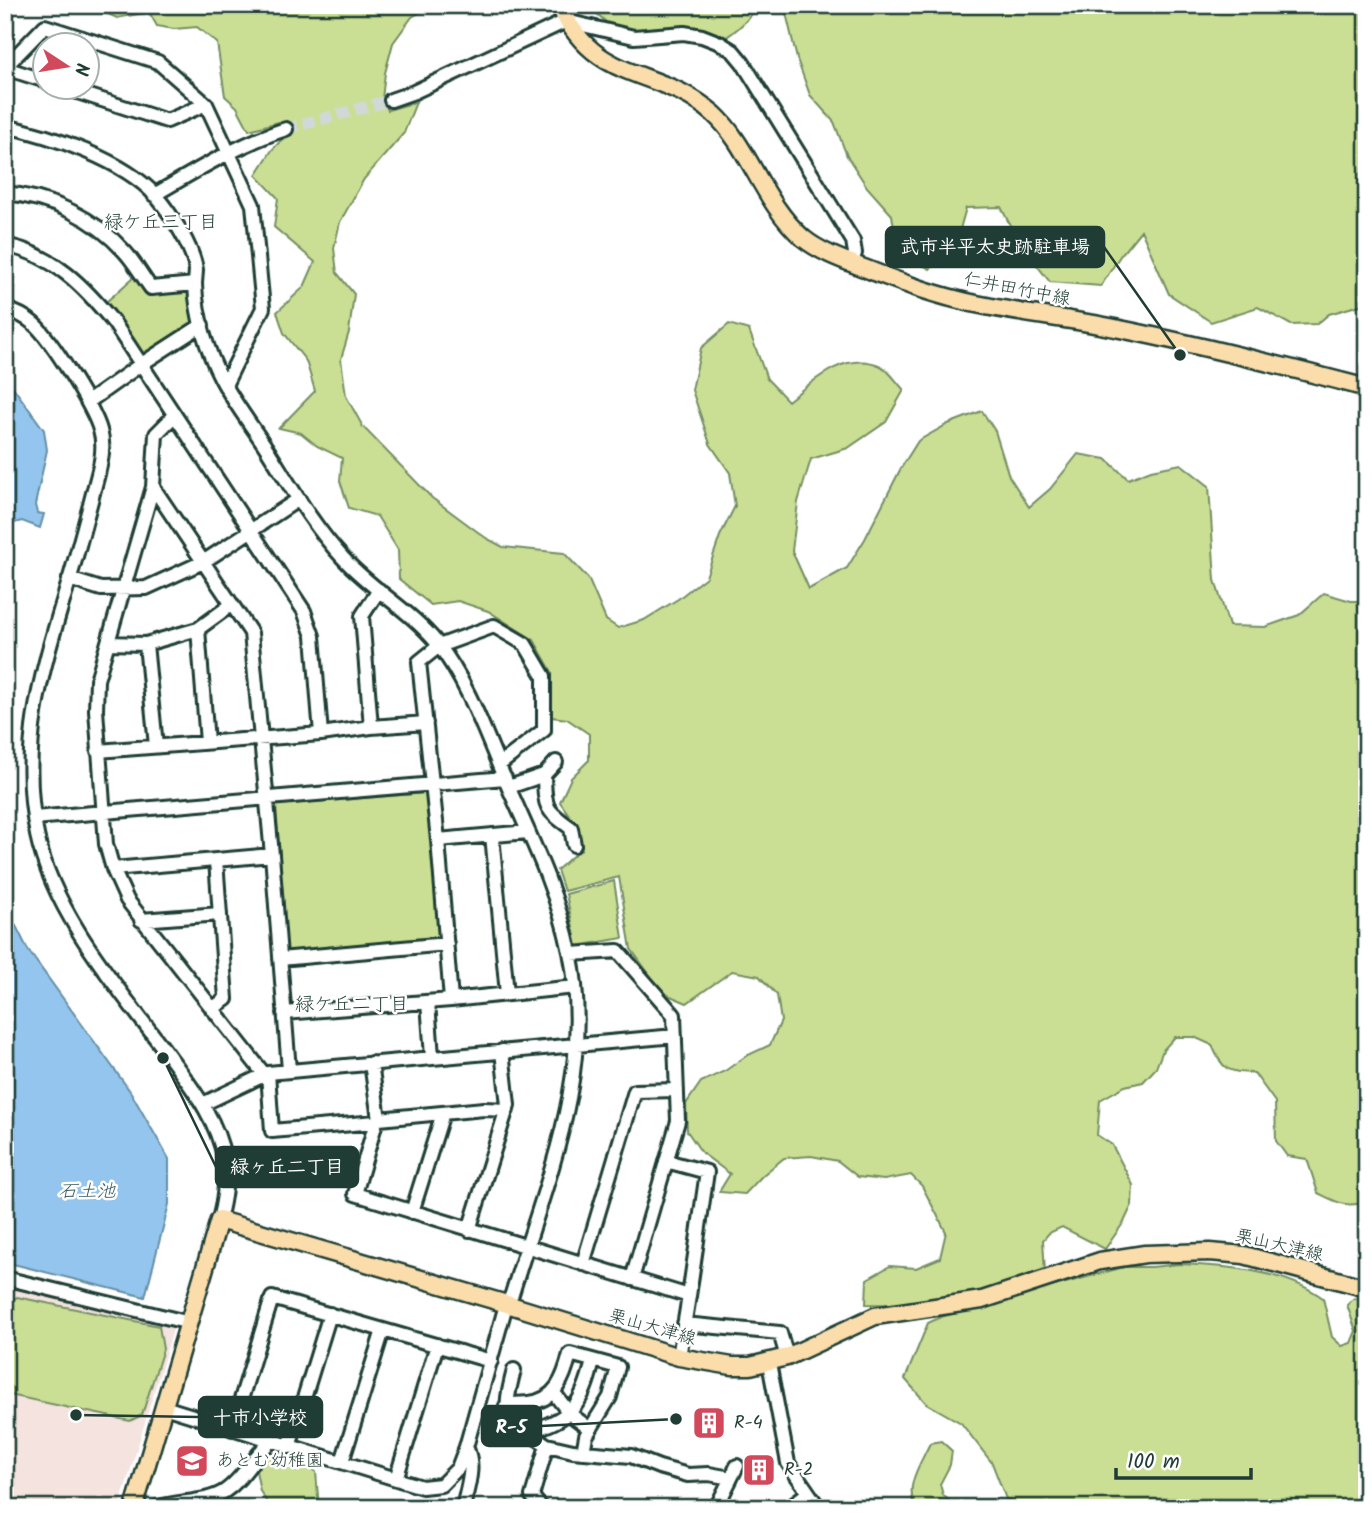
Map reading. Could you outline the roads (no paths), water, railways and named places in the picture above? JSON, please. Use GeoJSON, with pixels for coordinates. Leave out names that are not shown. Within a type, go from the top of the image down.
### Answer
{"type":"FeatureCollection","features":[{"type":"Feature","properties":{"kind":"main road","name":"仁井田竹中線"},"geometry":{"type":"LineString","coordinates":[[559,5],[566,21],[588,49],[606,62],[687,95],[715,115],[733,137],[776,210],[804,239],[831,255],[907,285],[961,300],[1171,340],[1367,388]]}},
{"type":"Feature","properties":{"kind":"main road","name":"栗山大津線"},"geometry":{"type":"LineString","coordinates":[[219,1220],[679,1357],[732,1366],[769,1363],[788,1357],[875,1316],[982,1300],[1100,1261],[1144,1254],[1210,1252],[1244,1255],[1367,1287]]}},
{"type":"Feature","properties":{"kind":"main road"},"geometry":{"type":"LineString","coordinates":[[140,1506],[164,1407],[219,1220]]}},
{"type":"Feature","properties":{"kind":"street"},"geometry":{"type":"LineString","coordinates":[[391,100],[414,92],[566,21],[634,37],[684,33],[720,43],[733,51],[752,77],[853,241],[855,253],[852,263]]}},
{"type":"Feature","properties":{"kind":"street"},"geometry":{"type":"LineString","coordinates":[[32,77],[5,68],[45,26],[158,62],[206,104],[253,205],[263,308],[225,385]]}},
{"type":"Feature","properties":{"kind":"street"},"geometry":{"type":"LineString","coordinates":[[102,100],[167,121],[206,104]]}},
{"type":"Feature","properties":{"kind":"street"},"geometry":{"type":"LineString","coordinates":[[5,125],[112,162],[132,175],[154,195],[174,221],[196,270],[195,284],[202,326],[209,351],[225,385],[299,499],[344,559],[414,618],[439,646],[458,676],[551,884],[571,954],[575,987],[576,1044],[567,1116],[458,1468],[441,1485],[422,1487],[164,1407]]}},
{"type":"Feature","properties":{"kind":"street"},"geometry":{"type":"LineString","coordinates":[[154,195],[230,152],[262,137],[286,130]]}},
{"type":"Feature","properties":{"kind":"street"},"geometry":{"type":"LineString","coordinates":[[5,193],[62,206],[97,226],[126,253],[150,288],[195,284]]}},
{"type":"Feature","properties":{"kind":"street"},"geometry":{"type":"LineString","coordinates":[[5,245],[36,254],[62,268],[90,293],[114,323],[309,622],[316,654],[321,734]]}},
{"type":"Feature","properties":{"kind":"street"},"geometry":{"type":"LineString","coordinates":[[5,309],[21,315],[42,332],[88,402],[100,430],[102,461],[33,715],[30,771],[34,818],[46,863],[76,925],[93,953],[203,1104],[216,1128],[225,1159],[225,1189],[219,1220]]}},
{"type":"Feature","properties":{"kind":"street"},"geometry":{"type":"LineString","coordinates":[[88,402],[202,326]]}},
{"type":"Feature","properties":{"kind":"street"},"geometry":{"type":"LineString","coordinates":[[174,416],[156,434],[153,487],[97,680],[98,751],[106,844],[113,869],[127,900],[266,1073],[272,1131],[443,1112],[507,1110]]}},
{"type":"Feature","properties":{"kind":"street"},"geometry":{"type":"LineString","coordinates":[[153,487],[251,633],[289,1070]]}},
{"type":"Feature","properties":{"kind":"street"},"geometry":{"type":"LineString","coordinates":[[69,579],[101,589],[146,588],[202,562],[299,499]]}},
{"type":"Feature","properties":{"kind":"street"},"geometry":{"type":"LineString","coordinates":[[371,727],[362,616],[379,590]]}},
{"type":"Feature","properties":{"kind":"street"},"geometry":{"type":"LineString","coordinates":[[108,643],[146,644],[198,629],[231,605]]}},
{"type":"Feature","properties":{"kind":"street"},"geometry":{"type":"LineString","coordinates":[[451,1000],[439,840],[419,662],[439,646],[494,625],[525,644],[544,676],[544,730],[499,765]]}},
{"type":"Feature","properties":{"kind":"street"},"geometry":{"type":"LineString","coordinates":[[198,629],[207,742]]}},
{"type":"Feature","properties":{"kind":"street"},"geometry":{"type":"LineString","coordinates":[[146,644],[156,746]]}},
{"type":"Feature","properties":{"kind":"street"},"geometry":{"type":"LineString","coordinates":[[98,751],[426,723]]}},
{"type":"Feature","properties":{"kind":"street"},"geometry":{"type":"LineString","coordinates":[[34,818],[433,784],[507,783],[544,775],[556,762]]}},
{"type":"Feature","properties":{"kind":"street"},"geometry":{"type":"LineString","coordinates":[[544,775],[546,803],[551,814],[571,828],[574,845]]}},
{"type":"Feature","properties":{"kind":"street"},"geometry":{"type":"LineString","coordinates":[[439,840],[528,832]]}},
{"type":"Feature","properties":{"kind":"street"},"geometry":{"type":"LineString","coordinates":[[492,835],[507,995]]}},
{"type":"Feature","properties":{"kind":"street"},"geometry":{"type":"LineString","coordinates":[[113,869],[272,855]]}},
{"type":"Feature","properties":{"kind":"street"},"geometry":{"type":"LineString","coordinates":[[212,1009],[226,999],[216,860]]}},
{"type":"Feature","properties":{"kind":"street"},"geometry":{"type":"LineString","coordinates":[[141,920],[220,914]]}},
{"type":"Feature","properties":{"kind":"street"},"geometry":{"type":"LineString","coordinates":[[280,958],[447,944]]}},
{"type":"Feature","properties":{"kind":"street"},"geometry":{"type":"LineString","coordinates":[[571,954],[618,951],[674,1015],[678,1121],[632,1279]]}},
{"type":"Feature","properties":{"kind":"street"},"geometry":{"type":"LineString","coordinates":[[284,1013],[575,987]]}},
{"type":"Feature","properties":{"kind":"street"},"geometry":{"type":"LineString","coordinates":[[428,1002],[432,1057]]}},
{"type":"Feature","properties":{"kind":"street"},"geometry":{"type":"LineString","coordinates":[[203,1104],[266,1073],[675,1036]]}},
{"type":"Feature","properties":{"kind":"street"},"geometry":{"type":"LineString","coordinates":[[469,1230],[507,1110],[502,1051]]}},
{"type":"Feature","properties":{"kind":"street"},"geometry":{"type":"LineString","coordinates":[[371,1063],[378,1120],[355,1194],[689,1296]]}},
{"type":"Feature","properties":{"kind":"street"},"geometry":{"type":"LineString","coordinates":[[583,1264],[635,1091],[677,1090]]}},
{"type":"Feature","properties":{"kind":"street"},"geometry":{"type":"LineString","coordinates":[[412,1212],[443,1112]]}},
{"type":"Feature","properties":{"kind":"street"},"geometry":{"type":"LineString","coordinates":[[666,1161],[707,1172],[679,1357]]}},
{"type":"Feature","properties":{"kind":"street"},"geometry":{"type":"LineString","coordinates":[[5,1278],[190,1323]]}},
{"type":"Feature","properties":{"kind":"street"},"geometry":{"type":"LineString","coordinates":[[232,1429],[272,1298],[491,1361]]}},
{"type":"Feature","properties":{"kind":"street"},"geometry":{"type":"LineString","coordinates":[[289,1447],[330,1314]]}},
{"type":"Feature","properties":{"kind":"street"},"geometry":{"type":"LineString","coordinates":[[684,1324],[780,1333],[788,1357]]}},
{"type":"Feature","properties":{"kind":"street"},"geometry":{"type":"LineString","coordinates":[[342,1462],[383,1329]]}},
{"type":"Feature","properties":{"kind":"street"},"geometry":{"type":"LineString","coordinates":[[396,1479],[437,1345]]}},
{"type":"Feature","properties":{"kind":"street"},"geometry":{"type":"LineString","coordinates":[[506,1406],[534,1402],[554,1393],[560,1385],[570,1354],[618,1367],[610,1397],[586,1436],[583,1452]]}},
{"type":"Feature","properties":{"kind":"street"},"geometry":{"type":"LineString","coordinates":[[528,1432],[551,1425],[570,1414],[582,1394],[593,1361]]}},
{"type":"Feature","properties":{"kind":"street"},"geometry":{"type":"LineString","coordinates":[[769,1363],[788,1463],[819,1508]]}},
{"type":"Feature","properties":{"kind":"street"},"geometry":{"type":"LineString","coordinates":[[514,1370],[506,1406],[511,1420],[547,1445],[583,1452],[631,1456],[669,1471],[688,1475],[734,1472],[716,1508]]}},
{"type":"Feature","properties":{"kind":"street"},"geometry":{"type":"LineString","coordinates":[[554,1393],[570,1414],[590,1429]]}},
{"type":"Feature","properties":{"kind":"street"},"geometry":{"type":"LineString","coordinates":[[156,1508],[207,1499],[225,1491],[270,1441]]}},
{"type":"Feature","properties":{"kind":"street"},"geometry":{"type":"LineString","coordinates":[[541,1508],[532,1496],[547,1445]]}},
{"type":"Feature","properties":{"kind":"street"},"geometry":{"type":"LineString","coordinates":[[463,1508],[471,1465],[471,1455],[466,1447]]}},
{"type":"Feature","properties":{"kind":"street"},"geometry":{"type":"LineString","coordinates":[[788,1508],[808,1493]]}},
{"type":"Feature","properties":{"kind":"water"},"geometry":{"type":"Polygon","coordinates":[[[5,376],[44,430],[47,450],[35,505],[37,513],[44,514],[40,528],[22,521],[10,524],[5,545],[5,376]]]}},
{"type":"Feature","properties":{"kind":"water","name":"石土池"},"geometry":{"type":"Polygon","coordinates":[[[5,904],[28,950],[130,1091],[169,1159],[169,1204],[145,1297],[5,1262],[5,904]]]}},
{"type":"Feature","properties":{"kind":"tunnel"},"geometry":{"type":"LineString","coordinates":[[286,129],[391,100]]}},
{"type":"Feature","properties":{"kind":"place","name":"武市半平太史跡駐車場"},"geometry":{"type":"Point","coordinates":[1180,355]}},
{"type":"Feature","properties":{"kind":"place","name":"緑ヶ丘二丁目"},"geometry":{"type":"Point","coordinates":[163,1058]}},
{"type":"Feature","properties":{"kind":"place","name":"十市小学校"},"geometry":{"type":"Point","coordinates":[76,1415]}},
{"type":"Feature","properties":{"kind":"place","name":"R-5"},"geometry":{"type":"Point","coordinates":[676,1419]}},
{"type":"Feature","properties":{"kind":"place","name":"R-4"},"geometry":{"type":"Point","coordinates":[709,1423]}},
{"type":"Feature","properties":{"kind":"place","name":"あとむ幼稚園"},"geometry":{"type":"Point","coordinates":[192,1461]}},
{"type":"Feature","properties":{"kind":"place","name":"R-2"},"geometry":{"type":"Point","coordinates":[759,1470]}},
{"type":"Feature","properties":{"kind":"district","name":"緑ケ丘三丁目"},"geometry":{"type":"Point","coordinates":[161,223]}},
{"type":"Feature","properties":{"kind":"district","name":"緑ケ丘二丁目"},"geometry":{"type":"Point","coordinates":[352,1005]}}]}
